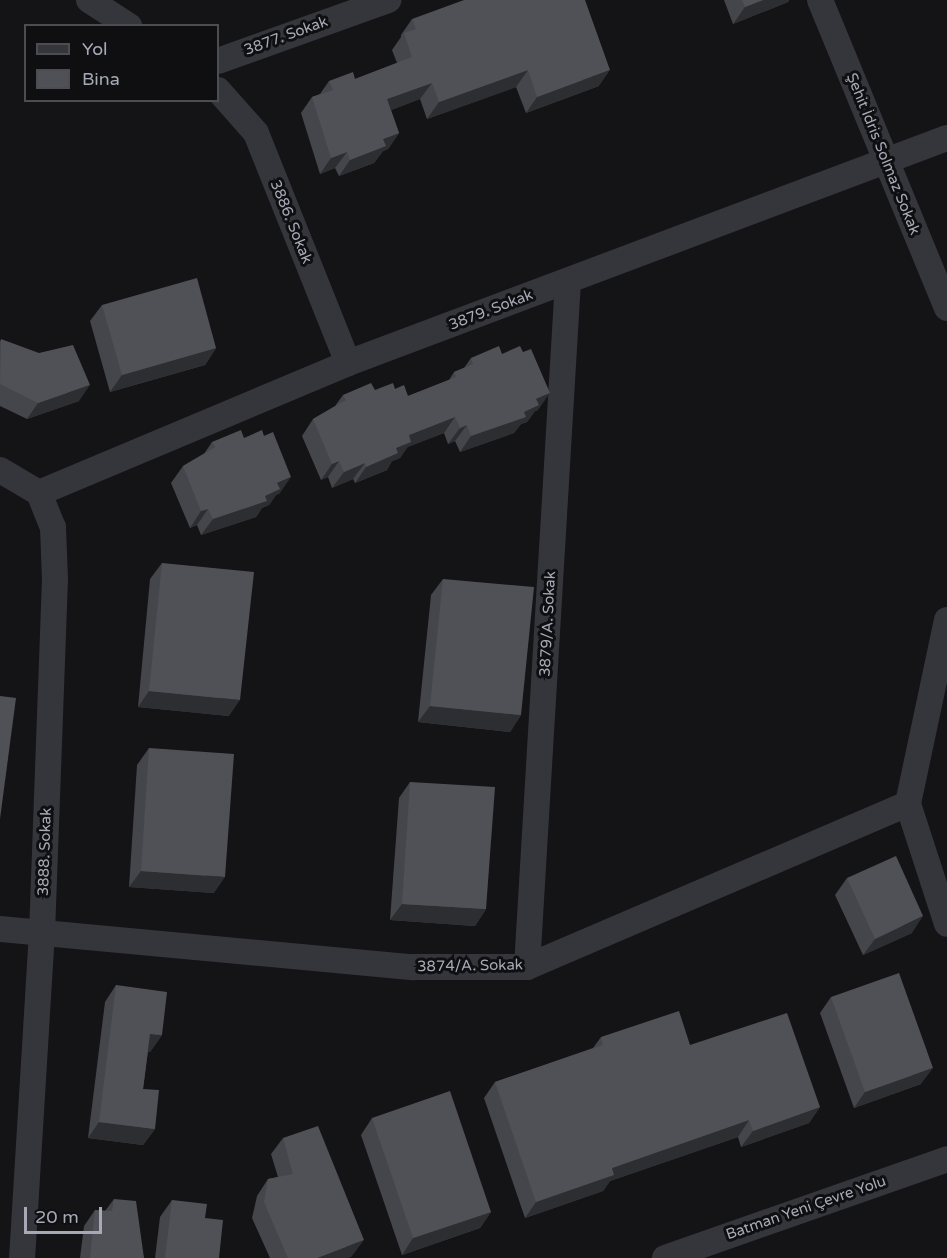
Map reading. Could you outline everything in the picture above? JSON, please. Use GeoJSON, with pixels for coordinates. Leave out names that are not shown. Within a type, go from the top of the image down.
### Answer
{"type":"FeatureCollection","features":[{"type":"Feature","properties":{"kind":"street"},"geometry":{"type":"LineString","coordinates":[[88,0],[126,24]]}},
{"type":"Feature","properties":{"kind":"street","name":"3877. Sokak"},"geometry":{"type":"LineString","coordinates":[[219,61],[388,0]]}},
{"type":"Feature","properties":{"kind":"street","name":"Şehit İdris Solmaz Sokak"},"geometry":{"type":"LineString","coordinates":[[820,0],[947,308]]}},
{"type":"Feature","properties":{"kind":"street","name":"3886. Sokak"},"geometry":{"type":"LineString","coordinates":[[219,91],[256,133],[348,363]]}},
{"type":"Feature","properties":{"kind":"street","name":"3879. Sokak"},"geometry":{"type":"LineString","coordinates":[[39,494],[348,363],[884,159],[947,138]]}},
{"type":"Feature","properties":{"kind":"street","name":"3879/A. Sokak"},"geometry":{"type":"LineString","coordinates":[[527,967],[568,281]]}},
{"type":"Feature","properties":{"kind":"street"},"geometry":{"type":"LineString","coordinates":[[0,470],[39,494]]}},
{"type":"Feature","properties":{"kind":"street","name":"3888. Sokak"},"geometry":{"type":"LineString","coordinates":[[22,1258],[42,932],[55,579],[53,527],[39,494]]}},
{"type":"Feature","properties":{"kind":"street"},"geometry":{"type":"LineString","coordinates":[[947,620],[908,804],[947,924]]}},
{"type":"Feature","properties":{"kind":"street","name":"3874/A. Sokak"},"geometry":{"type":"LineString","coordinates":[[0,929],[413,967],[527,967],[908,804]]}},
{"type":"Feature","properties":{"kind":"street","name":"Batman Yeni Çevre Yolu"},"geometry":{"type":"LineString","coordinates":[[666,1258],[947,1159]]}},
{"type":"Feature","properties":{"kind":"building"},"geometry":{"type":"Polygon","coordinates":[[[464,0],[585,0],[610,70],[537,97],[528,70],[439,102],[432,83],[387,99],[399,133],[383,139],[386,146],[350,160],[347,152],[331,158],[312,97],[333,90],[329,81],[353,72],[355,79],[412,57],[404,33],[416,29],[412,19],[464,0]]]}},
{"type":"Feature","properties":{"kind":"building"},"geometry":{"type":"Polygon","coordinates":[[[742,0],[763,0],[745,7],[742,0]]]}},
{"type":"Feature","properties":{"kind":"building"},"geometry":{"type":"Polygon","coordinates":[[[197,278],[216,348],[122,375],[102,305],[197,278]]]}},
{"type":"Feature","properties":{"kind":"building"},"geometry":{"type":"Polygon","coordinates":[[[1,339],[39,353],[73,345],[90,385],[38,403],[0,384],[1,339]]]}},
{"type":"Feature","properties":{"kind":"building"},"geometry":{"type":"Polygon","coordinates":[[[499,346],[502,354],[520,346],[523,352],[531,349],[550,393],[536,399],[539,405],[524,412],[526,417],[471,436],[467,425],[460,428],[455,417],[409,435],[411,442],[396,448],[398,453],[366,467],[365,463],[344,472],[339,461],[332,464],[313,419],[346,400],[343,395],[371,383],[375,390],[393,383],[395,389],[404,385],[408,396],[456,377],[454,372],[473,364],[471,358],[499,346]]]}},
{"type":"Feature","properties":{"kind":"building"},"geometry":{"type":"Polygon","coordinates":[[[241,430],[244,438],[262,430],[264,436],[273,432],[291,477],[277,483],[280,489],[265,496],[267,501],[213,519],[208,509],[201,511],[183,466],[215,447],[212,442],[241,430]]]}},
{"type":"Feature","properties":{"kind":"building"},"geometry":{"type":"Polygon","coordinates":[[[162,563],[254,572],[240,700],[149,691],[162,563]]]}},
{"type":"Feature","properties":{"kind":"building"},"geometry":{"type":"Polygon","coordinates":[[[443,579],[534,587],[521,715],[430,706],[443,579]]]}},
{"type":"Feature","properties":{"kind":"building"},"geometry":{"type":"Polygon","coordinates":[[[0,696],[16,698],[0,819],[0,696]]]}},
{"type":"Feature","properties":{"kind":"building"},"geometry":{"type":"Polygon","coordinates":[[[149,748],[234,754],[225,877],[141,871],[149,748]]]}},
{"type":"Feature","properties":{"kind":"building"},"geometry":{"type":"Polygon","coordinates":[[[410,782],[495,787],[486,909],[402,904],[410,782]]]}},
{"type":"Feature","properties":{"kind":"building"},"geometry":{"type":"Polygon","coordinates":[[[896,856],[923,916],[875,939],[847,878],[896,856]]]}},
{"type":"Feature","properties":{"kind":"building"},"geometry":{"type":"Polygon","coordinates":[[[899,973],[933,1068],[865,1092],[831,997],[899,973]]]}},
{"type":"Feature","properties":{"kind":"building"},"geometry":{"type":"Polygon","coordinates":[[[116,985],[167,992],[162,1035],[150,1034],[143,1089],[159,1090],[155,1129],[99,1122],[116,985]]]}},
{"type":"Feature","properties":{"kind":"building"},"geometry":{"type":"Polygon","coordinates":[[[679,1011],[690,1045],[787,1013],[820,1107],[753,1131],[749,1120],[612,1168],[614,1175],[536,1202],[495,1082],[603,1045],[601,1037],[679,1011]]]}},
{"type":"Feature","properties":{"kind":"building"},"geometry":{"type":"Polygon","coordinates":[[[450,1091],[491,1212],[413,1238],[372,1118],[450,1091]]]}},
{"type":"Feature","properties":{"kind":"building"},"geometry":{"type":"Polygon","coordinates":[[[318,1126],[364,1240],[317,1258],[288,1258],[264,1202],[268,1179],[293,1174],[283,1138],[318,1126]]]}},
{"type":"Feature","properties":{"kind":"building"},"geometry":{"type":"Polygon","coordinates":[[[114,1199],[136,1201],[144,1258],[90,1258],[95,1210],[112,1211],[114,1199]]]}},
{"type":"Feature","properties":{"kind":"building"},"geometry":{"type":"Polygon","coordinates":[[[172,1200],[207,1204],[205,1218],[223,1220],[219,1258],[165,1258],[172,1200]]]}}]}
